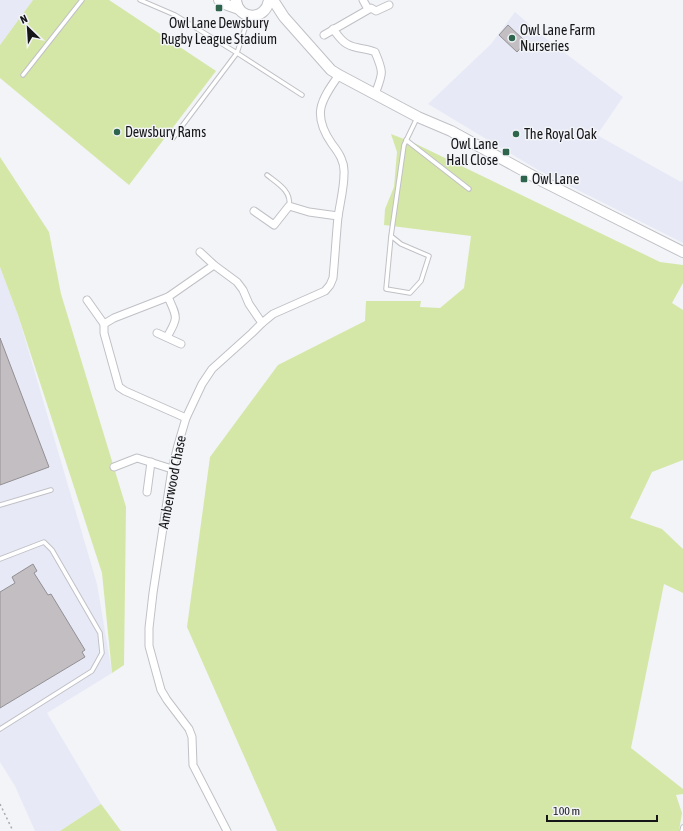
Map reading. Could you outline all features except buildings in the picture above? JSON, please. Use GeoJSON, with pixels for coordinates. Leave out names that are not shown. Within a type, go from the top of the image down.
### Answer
{"type":"FeatureCollection","features":[{"type":"Feature","properties":{"kind":"main road"},"geometry":{"type":"LineString","coordinates":[[219,0],[222,3],[237,4],[243,13],[249,15],[259,14],[265,10],[269,0]]}},
{"type":"Feature","properties":{"kind":"main road"},"geometry":{"type":"LineString","coordinates":[[273,0],[284,16],[331,70],[339,75],[418,117],[451,131],[544,182],[683,252]]}},
{"type":"Feature","properties":{"kind":"main road"},"geometry":{"type":"LineString","coordinates":[[265,10],[275,15],[284,16]]}},
{"type":"Feature","properties":{"kind":"street"},"geometry":{"type":"LineString","coordinates":[[364,0],[368,9]]}},
{"type":"Feature","properties":{"kind":"street"},"geometry":{"type":"LineString","coordinates":[[324,35],[370,8],[376,11],[389,5]]}},
{"type":"Feature","properties":{"kind":"street"},"geometry":{"type":"LineString","coordinates":[[333,29],[345,43],[355,48],[375,52],[382,69],[382,75],[375,94]]}},
{"type":"Feature","properties":{"kind":"street","name":"Amberwood Chase"},"geometry":{"type":"LineString","coordinates":[[227,831],[193,765],[192,737],[189,729],[161,690],[149,646],[149,628],[153,593],[172,469],[186,418],[202,384],[212,369],[273,314],[325,291],[333,278],[344,163],[340,154],[326,134],[320,114],[325,94],[339,75]]}},
{"type":"Feature","properties":{"kind":"street"},"geometry":{"type":"LineString","coordinates":[[254,211],[274,225],[289,206],[309,212],[338,216]]}},
{"type":"Feature","properties":{"kind":"street"},"geometry":{"type":"LineString","coordinates":[[200,252],[214,265],[237,282],[243,290],[249,304],[262,323]]}},
{"type":"Feature","properties":{"kind":"street"},"geometry":{"type":"LineString","coordinates":[[104,324],[114,318],[168,297],[214,265]]}},
{"type":"Feature","properties":{"kind":"street"},"geometry":{"type":"LineString","coordinates":[[167,337],[174,326],[176,315],[168,297]]}},
{"type":"Feature","properties":{"kind":"street"},"geometry":{"type":"LineString","coordinates":[[87,300],[104,324],[104,333],[119,387],[186,418]]}},
{"type":"Feature","properties":{"kind":"street"},"geometry":{"type":"LineString","coordinates":[[157,333],[181,344]]}},
{"type":"Feature","properties":{"kind":"street"},"geometry":{"type":"LineString","coordinates":[[114,467],[137,458],[172,469]]}},
{"type":"Feature","properties":{"kind":"street"},"geometry":{"type":"LineString","coordinates":[[147,492],[151,462]]}},
{"type":"Feature","properties":{"kind":"lane"},"geometry":{"type":"LineString","coordinates":[[23,75],[82,0]]}},
{"type":"Feature","properties":{"kind":"lane"},"geometry":{"type":"LineString","coordinates":[[140,0],[175,15],[302,95]]}},
{"type":"Feature","properties":{"kind":"lane"},"geometry":{"type":"LineString","coordinates":[[173,138],[236,53],[249,15]]}},
{"type":"Feature","properties":{"kind":"lane"},"geometry":{"type":"LineString","coordinates":[[391,236],[401,244],[429,256],[421,281],[410,293],[386,289],[391,236],[404,145],[418,117]]}},
{"type":"Feature","properties":{"kind":"lane"},"geometry":{"type":"LineString","coordinates":[[406,140],[469,189]]}},
{"type":"Feature","properties":{"kind":"lane"},"geometry":{"type":"LineString","coordinates":[[267,175],[288,193],[290,201],[289,206]]}},
{"type":"Feature","properties":{"kind":"lane"},"geometry":{"type":"LineString","coordinates":[[0,505],[51,490]]}},
{"type":"Feature","properties":{"kind":"lane"},"geometry":{"type":"LineString","coordinates":[[0,559],[44,542],[52,550],[100,633],[102,653],[92,671],[0,730]]}},
{"type":"Feature","properties":{"kind":"lane"},"geometry":{"type":"LineString","coordinates":[[682,831],[683,827]]}},
{"type":"Feature","properties":{"kind":"path"},"geometry":{"type":"LineString","coordinates":[[0,804],[13,831]]}},
{"type":"Feature","properties":{"kind":"shaded area"},"geometry":{"type":"Polygon","coordinates":[[[0,0],[33,0],[0,45],[0,0]]]}},
{"type":"Feature","properties":{"kind":"shaded area"},"geometry":{"type":"Polygon","coordinates":[[[515,12],[544,37],[623,97],[597,135],[681,182],[683,180],[683,243],[538,170],[428,104],[491,44],[515,12]]]}},
{"type":"Feature","properties":{"kind":"shaded area"},"geometry":{"type":"Polygon","coordinates":[[[0,267],[18,315],[97,584],[112,673],[47,713],[101,804],[60,831],[35,831],[15,786],[0,762],[0,267]]]}},
{"type":"Feature","properties":{"kind":"green space","name":"Dewsbury Rams"},"geometry":{"type":"Polygon","coordinates":[[[33,0],[109,0],[216,71],[129,185],[0,78],[0,45],[33,0]]]}},
{"type":"Feature","properties":{"kind":"green space"},"geometry":{"type":"Polygon","coordinates":[[[391,134],[414,143],[660,262],[683,265],[683,283],[672,303],[683,310],[683,460],[652,472],[630,518],[662,529],[683,549],[683,593],[664,584],[631,748],[683,789],[683,794],[676,795],[682,813],[679,831],[277,831],[187,627],[210,457],[278,365],[365,321],[366,301],[421,301],[420,307],[440,308],[464,288],[471,236],[384,225],[385,209],[394,187],[397,152],[391,134]]]}},
{"type":"Feature","properties":{"kind":"green space"},"geometry":{"type":"Polygon","coordinates":[[[0,157],[49,232],[61,294],[126,507],[124,665],[112,673],[102,573],[18,315],[0,267],[0,157]]]}},
{"type":"Feature","properties":{"kind":"green space"},"geometry":{"type":"Polygon","coordinates":[[[101,804],[121,831],[60,831],[101,804]]]}},
{"type":"Feature","properties":{"kind":"place","name":"Owl Lane Dewsbury Rugby League Stadium"},"geometry":{"type":"Point","coordinates":[219,8]}},
{"type":"Feature","properties":{"kind":"place","name":"Owl Lane Farm Nurseries"},"geometry":{"type":"Point","coordinates":[512,38]}},
{"type":"Feature","properties":{"kind":"place","name":"Dewsbury Rams"},"geometry":{"type":"Point","coordinates":[117,132]}},
{"type":"Feature","properties":{"kind":"place","name":"The Royal Oak"},"geometry":{"type":"Point","coordinates":[516,134]}},
{"type":"Feature","properties":{"kind":"place","name":"Owl Lane Hall Close"},"geometry":{"type":"Point","coordinates":[506,152]}},
{"type":"Feature","properties":{"kind":"place","name":"Owl Lane"},"geometry":{"type":"Point","coordinates":[524,179]}}]}
